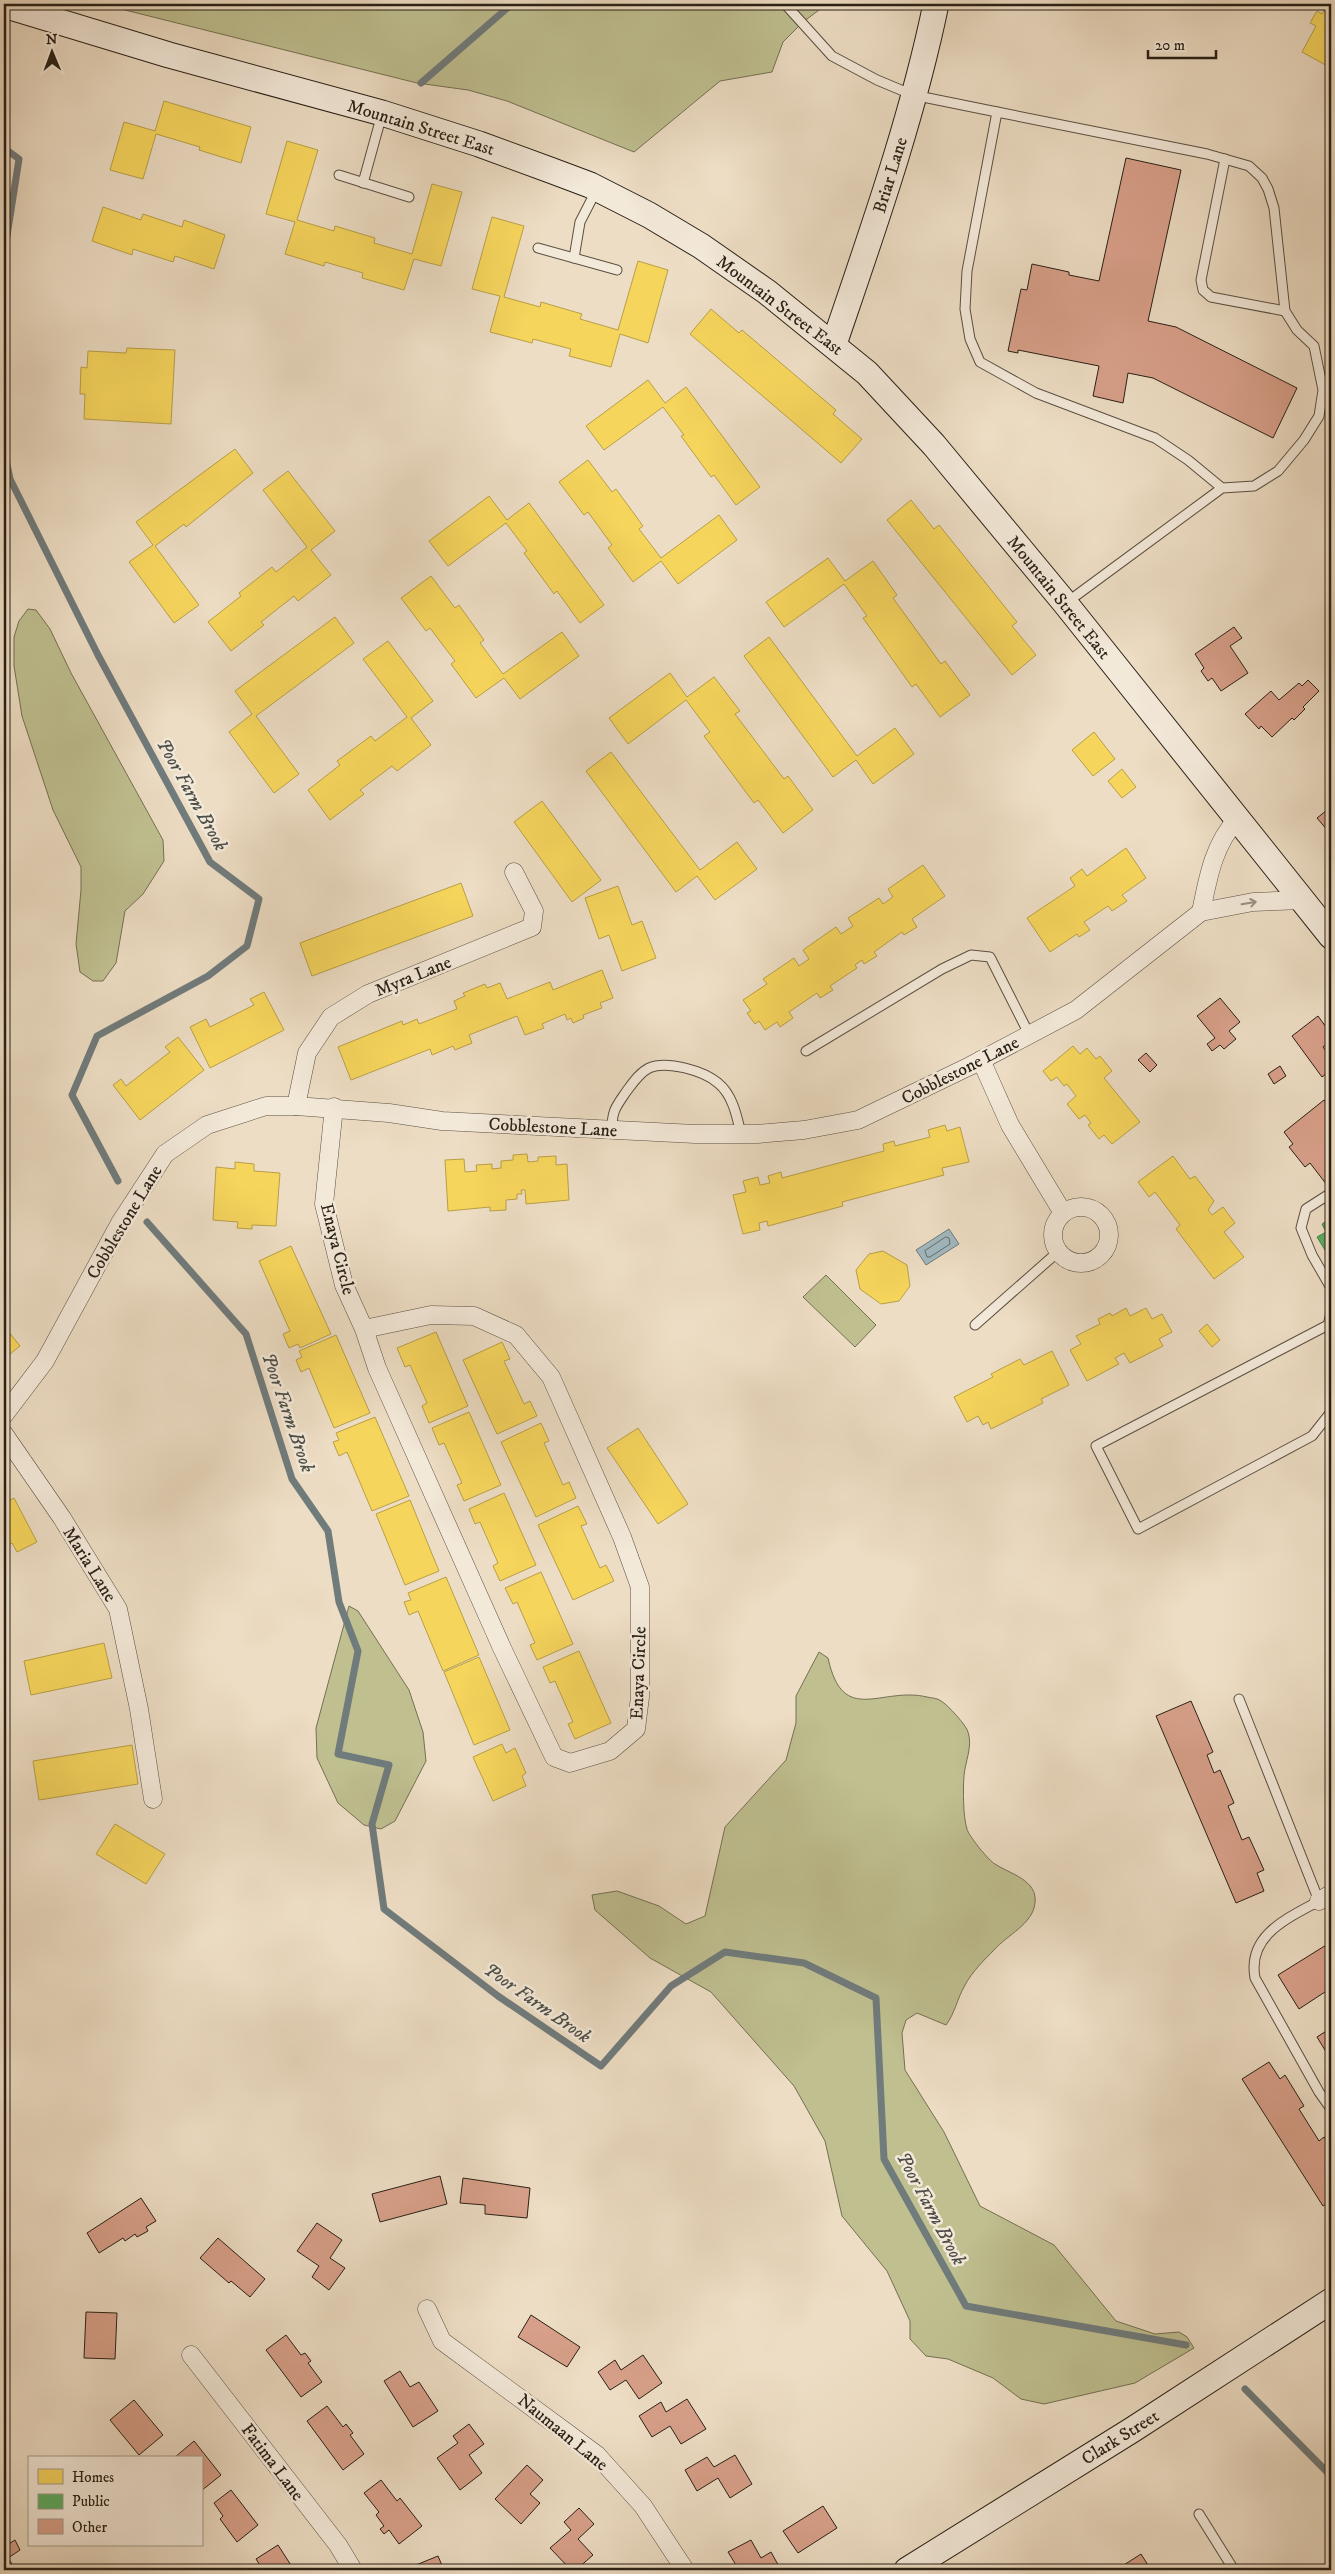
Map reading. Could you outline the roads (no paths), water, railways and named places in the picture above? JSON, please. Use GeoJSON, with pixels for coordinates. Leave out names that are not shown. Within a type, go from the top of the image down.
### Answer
{"type":"FeatureCollection","features":[{"type":"Feature","properties":{"kind":"main road","name":"Briar Lane"},"geometry":{"type":"LineString","coordinates":[[834,344],[892,172],[936,4]]}},
{"type":"Feature","properties":{"kind":"main road","name":"Mountain Street East"},"geometry":{"type":"LineString","coordinates":[[4,5],[169,55],[382,114],[479,144],[597,188],[701,246],[767,292],[834,344],[867,373],[934,445],[1065,603],[1331,936]]}},
{"type":"Feature","properties":{"kind":"main road","name":"Clark Street"},"geometry":{"type":"LineString","coordinates":[[907,2570],[1132,2430],[1331,2301]]}},
{"type":"Feature","properties":{"kind":"street"},"geometry":{"type":"LineString","coordinates":[[1201,912],[1212,861],[1225,832],[1237,820]]}},
{"type":"Feature","properties":{"kind":"street","name":"Myra Lane"},"geometry":{"type":"LineString","coordinates":[[296,1106],[307,1053],[331,1018],[368,994],[532,927],[534,911],[514,872]]}},
{"type":"Feature","properties":{"kind":"street","name":"Cobblestone Lane"},"geometry":{"type":"LineString","coordinates":[[4,1415],[45,1362],[120,1223],[165,1154],[207,1125],[266,1106],[334,1107],[442,1121],[612,1130],[741,1134],[804,1130],[858,1120],[981,1060],[1076,1010],[1201,912],[1253,902],[1303,900]]}},
{"type":"Feature","properties":{"kind":"street"},"geometry":{"type":"LineString","coordinates":[[981,1060],[1010,1126],[1063,1213]]}},
{"type":"Feature","properties":{"kind":"street","name":"Enaya Circle"},"geometry":{"type":"LineString","coordinates":[[334,1107],[324,1204],[344,1285],[364,1329],[377,1368],[502,1648],[554,1757],[570,1763],[610,1752],[636,1729],[640,1697],[640,1587],[622,1537],[551,1377],[516,1335],[474,1316],[430,1315],[364,1329]]}},
{"type":"Feature","properties":{"kind":"street"},"geometry":{"type":"LineString","coordinates":[[1079,1207],[1096,1211],[1107,1224],[1108,1241],[1103,1253],[1085,1263],[1069,1260],[1059,1251],[1054,1242],[1053,1232],[1057,1221],[1063,1213],[1079,1207]]}},
{"type":"Feature","properties":{"kind":"street","name":"Maria Lane"},"geometry":{"type":"LineString","coordinates":[[4,1434],[62,1518],[118,1609],[139,1709],[153,1799]]}},
{"type":"Feature","properties":{"kind":"street","name":"Naumaan Lane"},"geometry":{"type":"LineString","coordinates":[[427,2309],[442,2341],[597,2455],[642,2506],[685,2570]]}},
{"type":"Feature","properties":{"kind":"street","name":"Fatima Lane"},"geometry":{"type":"LineString","coordinates":[[191,2355],[338,2545],[353,2570]]}},
{"type":"Feature","properties":{"kind":"lane"},"geometry":{"type":"LineString","coordinates":[[785,4],[832,56],[877,80],[913,95],[1225,159],[1249,166],[1262,178],[1268,190],[1274,208],[1285,311],[1297,330],[1314,346],[1323,390],[1319,416],[1304,440],[1278,471],[1254,486],[1222,488],[1065,603]]}},
{"type":"Feature","properties":{"kind":"lane"},"geometry":{"type":"LineString","coordinates":[[997,112],[967,271],[965,309],[970,339],[980,362],[1036,393],[1154,438],[1188,460],[1222,488]]}},
{"type":"Feature","properties":{"kind":"lane"},"geometry":{"type":"LineString","coordinates":[[363,182],[382,114]]}},
{"type":"Feature","properties":{"kind":"lane"},"geometry":{"type":"LineString","coordinates":[[1225,159],[1201,280],[1203,290],[1211,297],[1285,311]]}},
{"type":"Feature","properties":{"kind":"lane"},"geometry":{"type":"LineString","coordinates":[[339,175],[409,197]]}},
{"type":"Feature","properties":{"kind":"lane"},"geometry":{"type":"LineString","coordinates":[[574,258],[580,222],[597,188]]}},
{"type":"Feature","properties":{"kind":"lane"},"geometry":{"type":"LineString","coordinates":[[538,248],[616,270]]}},
{"type":"Feature","properties":{"kind":"lane"},"geometry":{"type":"LineString","coordinates":[[806,1051],[942,969],[971,955],[990,957],[1029,1034]]}},
{"type":"Feature","properties":{"kind":"lane"},"geometry":{"type":"LineString","coordinates":[[612,1130],[612,1113],[634,1080],[650,1068],[682,1066],[699,1071],[719,1083],[736,1109],[741,1134]]}},
{"type":"Feature","properties":{"kind":"lane"},"geometry":{"type":"LineString","coordinates":[[1331,1193],[1306,1209],[1301,1228],[1312,1255],[1331,1288]]}},
{"type":"Feature","properties":{"kind":"lane"},"geometry":{"type":"LineString","coordinates":[[976,1325],[1059,1251]]}},
{"type":"Feature","properties":{"kind":"lane"},"geometry":{"type":"LineString","coordinates":[[1331,1313],[1328,1324],[1096,1446],[1138,1529],[1312,1436],[1331,1412]]}},
{"type":"Feature","properties":{"kind":"lane"},"geometry":{"type":"LineString","coordinates":[[1239,1699],[1325,1897],[1281,1922],[1264,1937],[1255,1955],[1254,1972],[1258,1987],[1331,2109]]}},
{"type":"Feature","properties":{"kind":"lane"},"geometry":{"type":"LineString","coordinates":[[1199,2514],[1234,2570]]}},
{"type":"Feature","properties":{"kind":"water"},"geometry":{"type":"Polygon","coordinates":[[[949,1229],[959,1244],[926,1265],[916,1250],[949,1229]]]}},
{"type":"Feature","properties":{"kind":"waterway"},"geometry":{"type":"LineString","coordinates":[[421,83],[512,4]]}},
{"type":"Feature","properties":{"kind":"waterway","name":"Poor Farm Brook"},"geometry":{"type":"LineString","coordinates":[[4,148],[19,159],[4,255]]}},
{"type":"Feature","properties":{"kind":"waterway","name":"Poor Farm Brook"},"geometry":{"type":"LineString","coordinates":[[4,450],[10,479],[98,655],[210,862],[259,899],[247,946],[208,976],[97,1036],[72,1095],[118,1181]]}},
{"type":"Feature","properties":{"kind":"waterway","name":"Poor Farm Brook"},"geometry":{"type":"LineString","coordinates":[[147,1222],[246,1334],[292,1479],[328,1531],[339,1602],[358,1651],[338,1754],[389,1765],[372,1824],[384,1909],[498,1996],[601,2066],[671,1986],[725,1952],[804,1963],[876,1998],[884,2159],[966,2306],[1186,2345]]}},
{"type":"Feature","properties":{"kind":"waterway","name":"Poor Farm Brook"},"geometry":{"type":"LineString","coordinates":[[1245,2389],[1331,2476]]}}]}
